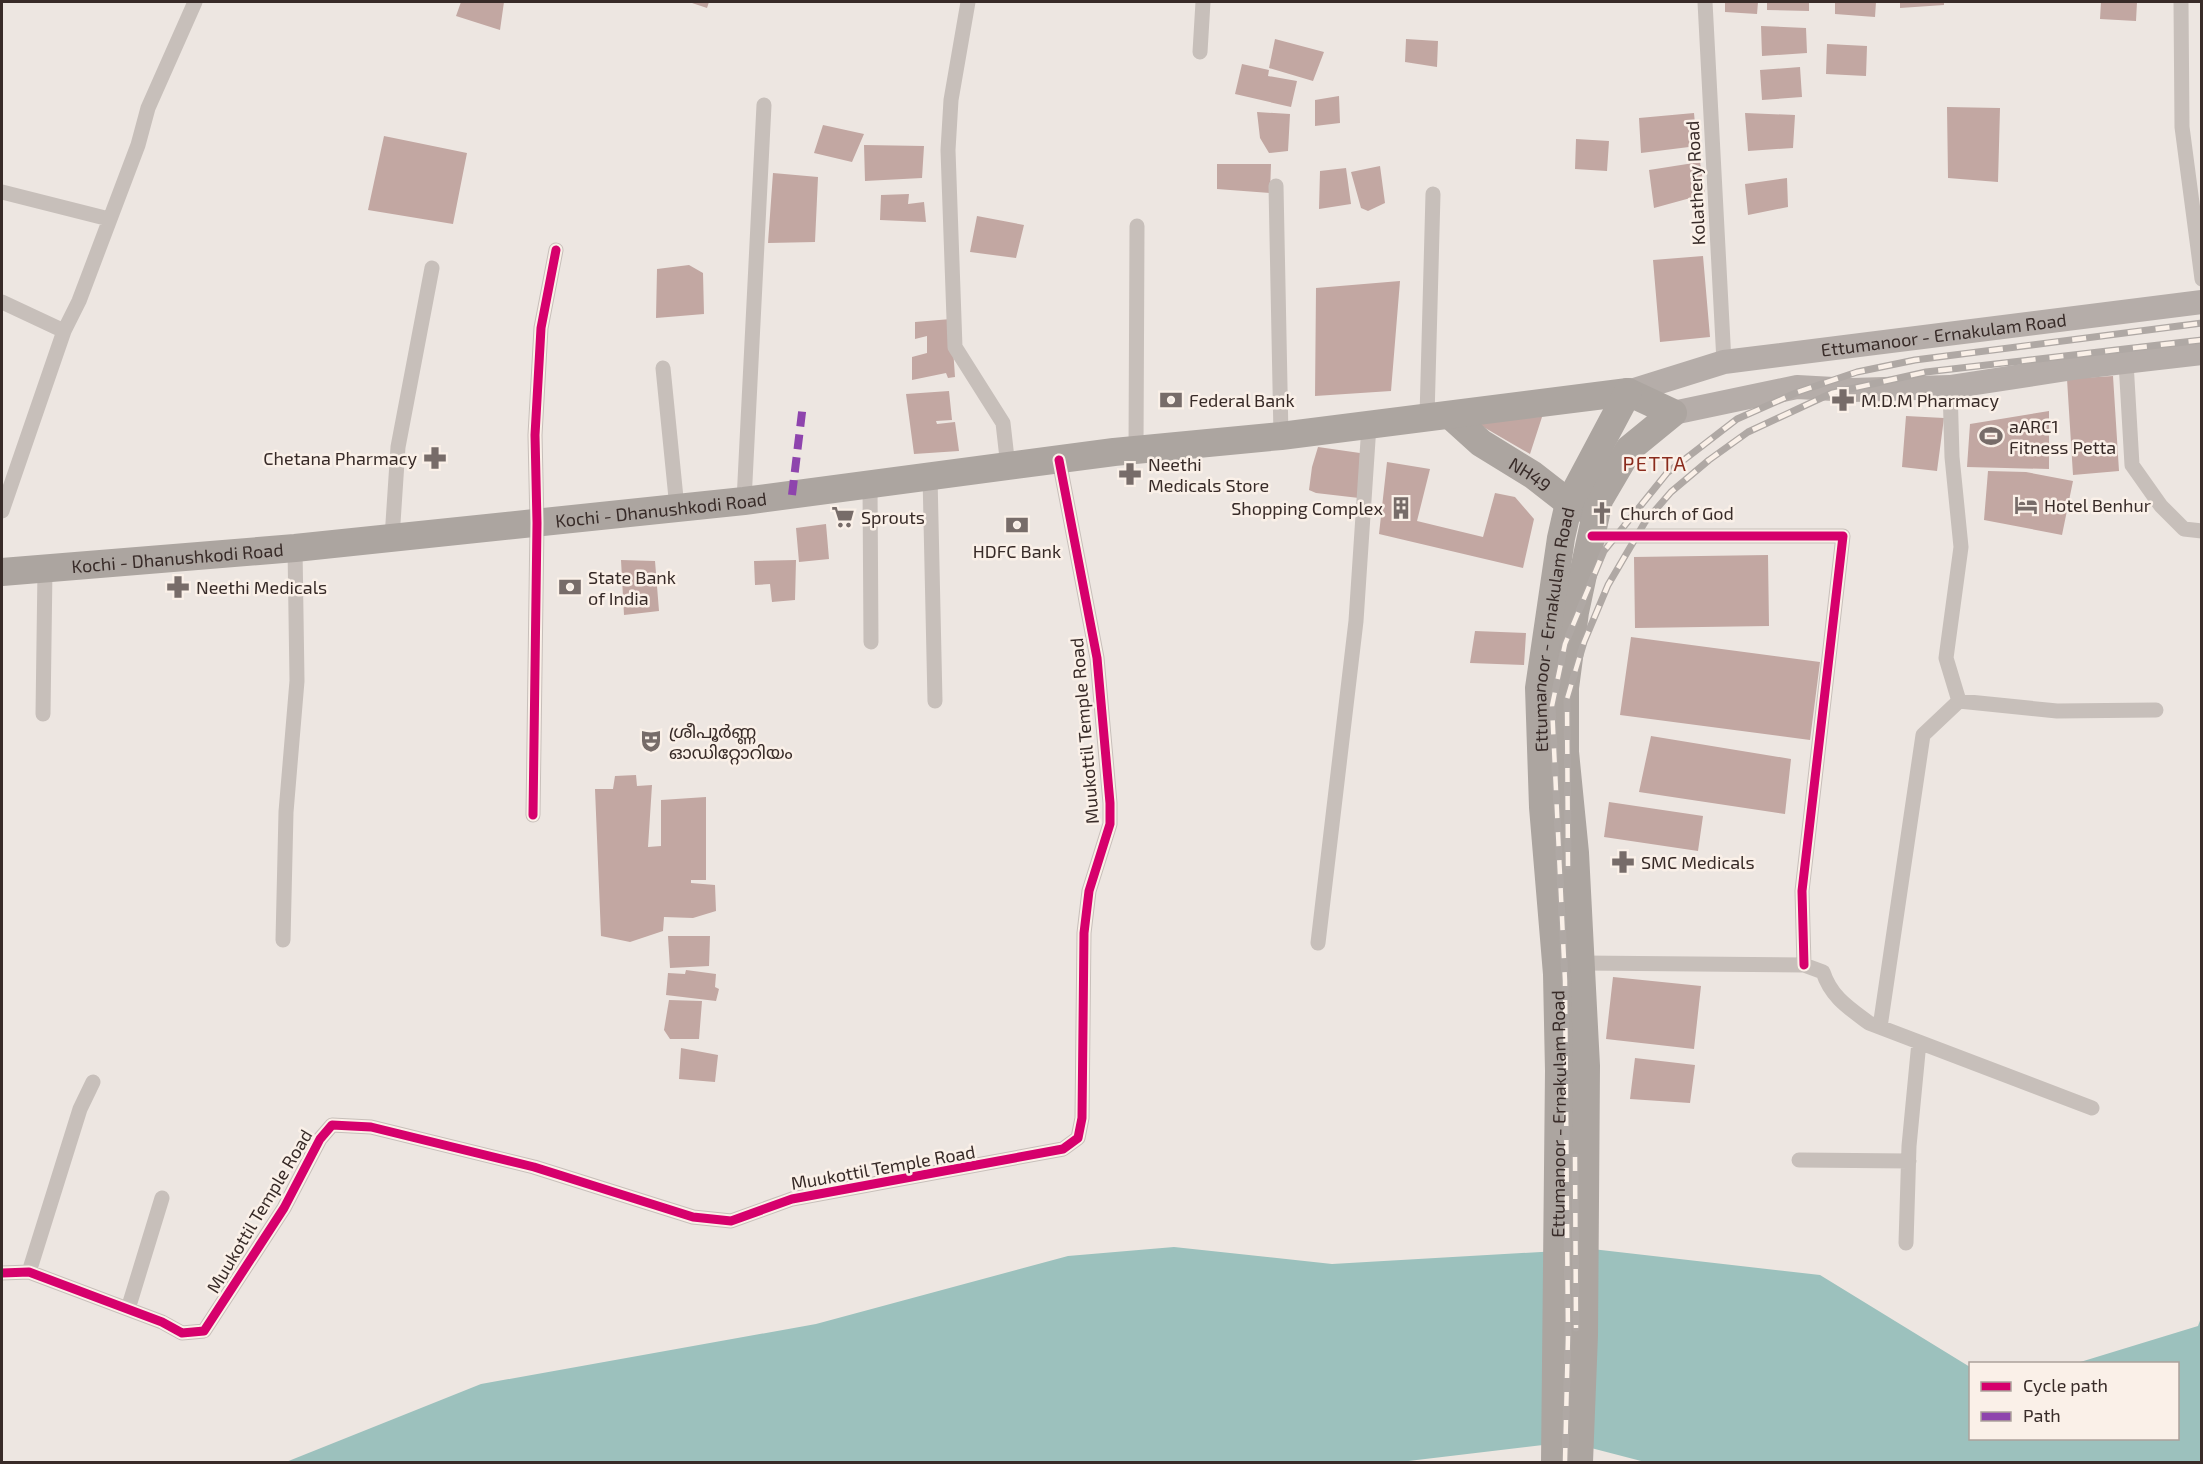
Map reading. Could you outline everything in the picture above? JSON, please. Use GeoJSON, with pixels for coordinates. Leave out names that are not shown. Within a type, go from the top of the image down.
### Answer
{"type":"FeatureCollection","features":[{"type":"Feature","properties":{"kind":"highway","name":"Kochi - Dhanushkodi Road"},"geometry":{"type":"LineString","coordinates":[[2,572],[295,548],[744,501],[1136,450],[1281,436],[1369,424],[1448,421],[1628,392]]}},
{"type":"Feature","properties":{"kind":"highway"},"geometry":{"type":"LineString","coordinates":[[1573,1069],[1582,963],[1575,853],[1565,752],[1565,688],[1575,612],[1599,500],[1629,449],[1673,413],[1628,392]]}},
{"type":"Feature","properties":{"kind":"highway","name":"Ettumanoor - Ernakulam Road"},"geometry":{"type":"LineString","coordinates":[[1556,1462],[1573,1069],[1557,974],[1543,798],[1539,688],[1561,538],[1569,503],[1628,392]]}},
{"type":"Feature","properties":{"kind":"highway","name":"NH49"},"geometry":{"type":"LineString","coordinates":[[1448,421],[1569,503],[1594,524]]}},
{"type":"Feature","properties":{"kind":"highway"},"geometry":{"type":"LineString","coordinates":[[1572,1130],[1584,1335],[1579,1462]]}},
{"type":"Feature","properties":{"kind":"main road","name":"Ettumanoor - Ernakulam Road"},"geometry":{"type":"LineString","coordinates":[[1628,392],[1724,362],[2202,302]]}},
{"type":"Feature","properties":{"kind":"main road"},"geometry":{"type":"LineString","coordinates":[[1673,413],[1797,387],[1821,386],[1852,390],[1950,387],[2202,353]]}},
{"type":"Feature","properties":{"kind":"street"},"geometry":{"type":"LineString","coordinates":[[2,511],[64,331],[79,301],[138,145],[148,108],[195,2]]}},
{"type":"Feature","properties":{"kind":"street"},"geometry":{"type":"LineString","coordinates":[[968,2],[951,100],[948,150],[955,347],[1002,423],[1008,466]]}},
{"type":"Feature","properties":{"kind":"street"},"geometry":{"type":"LineString","coordinates":[[1200,52],[1203,2]]}},
{"type":"Feature","properties":{"kind":"street","name":"Kolathery Road"},"geometry":{"type":"LineString","coordinates":[[1705,2],[1724,362]]}},
{"type":"Feature","properties":{"kind":"street"},"geometry":{"type":"LineString","coordinates":[[2181,2],[2182,127],[2202,279]]}},
{"type":"Feature","properties":{"kind":"street"},"geometry":{"type":"LineString","coordinates":[[744,501],[764,105]]}},
{"type":"Feature","properties":{"kind":"street"},"geometry":{"type":"LineString","coordinates":[[1276,186],[1281,436]]}},
{"type":"Feature","properties":{"kind":"street"},"geometry":{"type":"LineString","coordinates":[[2,192],[109,219]]}},
{"type":"Feature","properties":{"kind":"street"},"geometry":{"type":"LineString","coordinates":[[1433,194],[1448,421]]}},
{"type":"Feature","properties":{"kind":"street"},"geometry":{"type":"LineString","coordinates":[[1136,450],[1137,226]]}},
{"type":"Feature","properties":{"kind":"street"},"geometry":{"type":"LineString","coordinates":[[533,815],[537,523],[535,435],[541,328],[556,250]]}},
{"type":"Feature","properties":{"kind":"street"},"geometry":{"type":"LineString","coordinates":[[392,538],[398,447],[432,267]]}},
{"type":"Feature","properties":{"kind":"street"},"geometry":{"type":"LineString","coordinates":[[2,302],[64,331]]}},
{"type":"Feature","properties":{"kind":"street"},"geometry":{"type":"LineString","coordinates":[[2126,362],[2132,465],[2161,506],[2184,529],[2202,531]]}},
{"type":"Feature","properties":{"kind":"street"},"geometry":{"type":"LineString","coordinates":[[663,368],[677,508]]}},
{"type":"Feature","properties":{"kind":"street"},"geometry":{"type":"LineString","coordinates":[[1950,387],[1952,457],[1961,547],[1946,658],[1959,700]]}},
{"type":"Feature","properties":{"kind":"street"},"geometry":{"type":"LineString","coordinates":[[1318,943],[1356,621],[1369,424]]}},
{"type":"Feature","properties":{"kind":"street","name":"Muukottil Temple Road"},"geometry":{"type":"LineString","coordinates":[[2,1273],[29,1272],[128,1309],[182,1333],[204,1331],[284,1209],[320,1139],[332,1125],[382,1130],[534,1167],[693,1217],[731,1221],[792,1199],[1063,1149],[1078,1138],[1082,1118],[1084,1076],[1084,933],[1089,891],[1110,824],[1110,804],[1097,658],[1059,460]]}},
{"type":"Feature","properties":{"kind":"street"},"geometry":{"type":"LineString","coordinates":[[930,477],[935,701]]}},
{"type":"Feature","properties":{"kind":"street"},"geometry":{"type":"LineString","coordinates":[[870,485],[871,642]]}},
{"type":"Feature","properties":{"kind":"street"},"geometry":{"type":"LineString","coordinates":[[1594,524],[1843,536],[1802,891],[1804,965]]}},
{"type":"Feature","properties":{"kind":"street"},"geometry":{"type":"LineString","coordinates":[[283,940],[286,813],[297,681],[295,548]]}},
{"type":"Feature","properties":{"kind":"street"},"geometry":{"type":"LineString","coordinates":[[43,714],[45,569]]}},
{"type":"Feature","properties":{"kind":"street"},"geometry":{"type":"LineString","coordinates":[[1959,700],[2057,711],[2156,710]]}},
{"type":"Feature","properties":{"kind":"street"},"geometry":{"type":"LineString","coordinates":[[1880,1027],[1923,735],[1959,700]]}},
{"type":"Feature","properties":{"kind":"street"},"geometry":{"type":"LineString","coordinates":[[1582,963],[1804,965],[1823,972],[1828,988],[1838,1000],[1869,1023],[2092,1108]]}},
{"type":"Feature","properties":{"kind":"street"},"geometry":{"type":"LineString","coordinates":[[1906,1243],[1909,1161],[1920,1042]]}},
{"type":"Feature","properties":{"kind":"street"},"geometry":{"type":"LineString","coordinates":[[29,1272],[80,1109],[93,1082]]}},
{"type":"Feature","properties":{"kind":"street"},"geometry":{"type":"LineString","coordinates":[[1799,1160],[1909,1161]]}},
{"type":"Feature","properties":{"kind":"street"},"geometry":{"type":"LineString","coordinates":[[128,1309],[162,1198]]}},
{"type":"Feature","properties":{"kind":"water"},"geometry":{"type":"Polygon","coordinates":[[[1174,1247],[1332,1264],[1592,1249],[1820,1275],[1969,1366],[1969,1440],[2179,1440],[2179,1362],[2080,1362],[2198,1326],[2201,1318],[2201,1462],[1645,1462],[1568,1442],[1400,1462],[286,1462],[481,1384],[816,1324],[1068,1256],[1174,1247]]]}},
{"type":"Feature","properties":{"kind":"building"},"geometry":{"type":"Polygon","coordinates":[[[461,2],[504,2],[500,30],[456,16],[461,2]]]}},
{"type":"Feature","properties":{"kind":"building"},"geometry":{"type":"Polygon","coordinates":[[[689,2],[709,2],[707,8],[689,2]]]}},
{"type":"Feature","properties":{"kind":"building"},"geometry":{"type":"Polygon","coordinates":[[[1725,2],[1758,2],[1757,14],[1725,12],[1725,2]]]}},
{"type":"Feature","properties":{"kind":"building"},"geometry":{"type":"Polygon","coordinates":[[[1767,2],[1809,2],[1809,11],[1767,10],[1767,2]]]}},
{"type":"Feature","properties":{"kind":"building"},"geometry":{"type":"Polygon","coordinates":[[[1835,2],[1876,2],[1875,17],[1835,14],[1835,2]]]}},
{"type":"Feature","properties":{"kind":"building"},"geometry":{"type":"Polygon","coordinates":[[[1900,2],[1944,2],[1944,5],[1900,8],[1900,2]]]}},
{"type":"Feature","properties":{"kind":"building"},"geometry":{"type":"Polygon","coordinates":[[[2101,2],[2137,2],[2136,21],[2100,19],[2101,2]]]}},
{"type":"Feature","properties":{"kind":"building"},"geometry":{"type":"Polygon","coordinates":[[[1761,26],[1806,28],[1807,53],[1762,56],[1761,26]]]}},
{"type":"Feature","properties":{"kind":"building"},"geometry":{"type":"Polygon","coordinates":[[[1275,39],[1324,52],[1313,81],[1269,68],[1275,39]]]}},
{"type":"Feature","properties":{"kind":"building"},"geometry":{"type":"Polygon","coordinates":[[[1406,39],[1438,41],[1437,67],[1405,62],[1406,39]]]}},
{"type":"Feature","properties":{"kind":"building"},"geometry":{"type":"Polygon","coordinates":[[[1827,44],[1867,46],[1866,76],[1826,74],[1827,44]]]}},
{"type":"Feature","properties":{"kind":"building"},"geometry":{"type":"Polygon","coordinates":[[[1242,64],[1269,70],[1268,76],[1297,81],[1291,107],[1235,94],[1242,64]]]}},
{"type":"Feature","properties":{"kind":"building"},"geometry":{"type":"Polygon","coordinates":[[[1800,67],[1802,97],[1762,100],[1760,70],[1800,67]]]}},
{"type":"Feature","properties":{"kind":"building"},"geometry":{"type":"Polygon","coordinates":[[[1339,96],[1340,123],[1315,126],[1315,100],[1339,96]]]}},
{"type":"Feature","properties":{"kind":"building"},"geometry":{"type":"Polygon","coordinates":[[[1947,107],[2000,108],[1998,182],[1948,178],[1947,107]]]}},
{"type":"Feature","properties":{"kind":"building"},"geometry":{"type":"Polygon","coordinates":[[[1257,112],[1290,114],[1288,151],[1269,153],[1260,138],[1257,112]]]}},
{"type":"Feature","properties":{"kind":"building"},"geometry":{"type":"Polygon","coordinates":[[[1694,113],[1697,146],[1641,153],[1639,118],[1694,113]]]}},
{"type":"Feature","properties":{"kind":"building"},"geometry":{"type":"Polygon","coordinates":[[[1745,113],[1795,115],[1793,148],[1748,151],[1745,113]]]}},
{"type":"Feature","properties":{"kind":"building"},"geometry":{"type":"Polygon","coordinates":[[[823,125],[864,134],[852,162],[814,153],[823,125]]]}},
{"type":"Feature","properties":{"kind":"building"},"geometry":{"type":"Polygon","coordinates":[[[384,136],[467,153],[453,224],[368,210],[384,136]]]}},
{"type":"Feature","properties":{"kind":"building"},"geometry":{"type":"Polygon","coordinates":[[[1576,139],[1609,141],[1607,171],[1575,169],[1576,139]]]}},
{"type":"Feature","properties":{"kind":"building"},"geometry":{"type":"Polygon","coordinates":[[[864,145],[924,146],[922,178],[865,181],[864,145]]]}},
{"type":"Feature","properties":{"kind":"building"},"geometry":{"type":"Polygon","coordinates":[[[1700,162],[1705,194],[1654,208],[1649,170],[1700,162]]]}},
{"type":"Feature","properties":{"kind":"building"},"geometry":{"type":"Polygon","coordinates":[[[1217,164],[1271,164],[1270,193],[1217,189],[1217,164]]]}},
{"type":"Feature","properties":{"kind":"building"},"geometry":{"type":"Polygon","coordinates":[[[1380,166],[1385,203],[1368,211],[1361,208],[1351,172],[1380,166]]]}},
{"type":"Feature","properties":{"kind":"building"},"geometry":{"type":"Polygon","coordinates":[[[1346,168],[1351,204],[1319,209],[1320,171],[1346,168]]]}},
{"type":"Feature","properties":{"kind":"building"},"geometry":{"type":"Polygon","coordinates":[[[773,173],[818,177],[815,242],[768,243],[773,173]]]}},
{"type":"Feature","properties":{"kind":"building"},"geometry":{"type":"Polygon","coordinates":[[[1787,178],[1788,207],[1748,215],[1745,184],[1787,178]]]}},
{"type":"Feature","properties":{"kind":"building"},"geometry":{"type":"Polygon","coordinates":[[[909,194],[908,204],[924,202],[926,222],[880,220],[881,195],[909,194]]]}},
{"type":"Feature","properties":{"kind":"building"},"geometry":{"type":"Polygon","coordinates":[[[977,216],[1024,225],[1016,258],[970,252],[977,216]]]}},
{"type":"Feature","properties":{"kind":"building"},"geometry":{"type":"Polygon","coordinates":[[[1703,256],[1710,337],[1660,342],[1653,260],[1703,256]]]}},
{"type":"Feature","properties":{"kind":"building"},"geometry":{"type":"Polygon","coordinates":[[[689,265],[703,273],[704,314],[656,318],[657,269],[689,265]]]}},
{"type":"Feature","properties":{"kind":"building"},"geometry":{"type":"Polygon","coordinates":[[[1400,281],[1391,391],[1315,396],[1316,288],[1400,281]]]}},
{"type":"Feature","properties":{"kind":"building"},"geometry":{"type":"Polygon","coordinates":[[[951,319],[955,377],[948,378],[946,373],[912,380],[912,357],[927,353],[927,336],[915,339],[915,322],[951,319]]]}},
{"type":"Feature","properties":{"kind":"building"},"geometry":{"type":"Polygon","coordinates":[[[2113,376],[2119,471],[2073,475],[2067,379],[2113,376]]]}},
{"type":"Feature","properties":{"kind":"building"},"geometry":{"type":"Polygon","coordinates":[[[949,391],[952,420],[936,421],[937,424],[955,422],[959,451],[914,454],[906,394],[949,391]]]}},
{"type":"Feature","properties":{"kind":"building"},"geometry":{"type":"Polygon","coordinates":[[[2049,411],[2049,469],[1967,467],[1970,424],[2049,411]]]}},
{"type":"Feature","properties":{"kind":"building"},"geometry":{"type":"Polygon","coordinates":[[[1906,416],[1944,418],[1937,471],[1902,467],[1906,416]]]}},
{"type":"Feature","properties":{"kind":"building"},"geometry":{"type":"Polygon","coordinates":[[[1542,417],[1530,454],[1468,418],[1542,417]]]}},
{"type":"Feature","properties":{"kind":"building"},"geometry":{"type":"Polygon","coordinates":[[[1318,447],[1360,453],[1359,498],[1316,493],[1309,490],[1318,447]]]}},
{"type":"Feature","properties":{"kind":"building","name":"Shopping Complex"},"geometry":{"type":"Polygon","coordinates":[[[1387,462],[1430,469],[1417,521],[1483,537],[1495,493],[1515,497],[1534,519],[1523,568],[1379,534],[1387,462]]]}},
{"type":"Feature","properties":{"kind":"building","name":"Hotel Benhur"},"geometry":{"type":"Polygon","coordinates":[[[1988,471],[2026,472],[2073,481],[2062,535],[1984,520],[1988,471]]]}},
{"type":"Feature","properties":{"kind":"building"},"geometry":{"type":"Polygon","coordinates":[[[826,524],[829,559],[799,562],[796,528],[826,524]]]}},
{"type":"Feature","properties":{"kind":"building"},"geometry":{"type":"Polygon","coordinates":[[[1768,555],[1769,626],[1635,628],[1634,557],[1768,555]]]}},
{"type":"Feature","properties":{"kind":"building"},"geometry":{"type":"Polygon","coordinates":[[[621,560],[655,561],[659,611],[624,615],[621,560]]]}},
{"type":"Feature","properties":{"kind":"building"},"geometry":{"type":"Polygon","coordinates":[[[796,560],[795,600],[772,602],[770,584],[755,585],[754,561],[796,560]]]}},
{"type":"Feature","properties":{"kind":"building"},"geometry":{"type":"Polygon","coordinates":[[[1475,631],[1526,633],[1524,665],[1470,663],[1475,631]]]}},
{"type":"Feature","properties":{"kind":"building"},"geometry":{"type":"Polygon","coordinates":[[[1631,637],[1820,662],[1810,740],[1620,715],[1631,637]]]}},
{"type":"Feature","properties":{"kind":"building"},"geometry":{"type":"Polygon","coordinates":[[[1651,736],[1791,759],[1785,814],[1639,792],[1651,736]]]}},
{"type":"Feature","properties":{"kind":"building"},"geometry":{"type":"Polygon","coordinates":[[[636,775],[637,786],[652,785],[648,847],[661,846],[661,800],[706,797],[706,880],[691,880],[691,883],[715,885],[716,911],[693,918],[664,917],[663,931],[630,942],[601,936],[595,789],[613,789],[615,776],[636,775]]]}},
{"type":"Feature","properties":{"kind":"building"},"geometry":{"type":"Polygon","coordinates":[[[1609,802],[1703,816],[1698,851],[1604,837],[1609,802]]]}},
{"type":"Feature","properties":{"kind":"building"},"geometry":{"type":"Polygon","coordinates":[[[668,936],[710,936],[709,966],[670,968],[668,936]]]}},
{"type":"Feature","properties":{"kind":"building"},"geometry":{"type":"Polygon","coordinates":[[[686,970],[716,974],[715,987],[719,989],[716,1001],[666,995],[668,973],[685,974],[686,970]]]}},
{"type":"Feature","properties":{"kind":"building"},"geometry":{"type":"Polygon","coordinates":[[[1613,977],[1701,986],[1694,1049],[1606,1039],[1613,977]]]}},
{"type":"Feature","properties":{"kind":"building"},"geometry":{"type":"Polygon","coordinates":[[[669,1000],[702,1001],[699,1039],[670,1039],[664,1030],[669,1000]]]}},
{"type":"Feature","properties":{"kind":"building"},"geometry":{"type":"Polygon","coordinates":[[[681,1048],[718,1055],[715,1082],[679,1079],[681,1048]]]}},
{"type":"Feature","properties":{"kind":"building"},"geometry":{"type":"Polygon","coordinates":[[[1635,1058],[1695,1065],[1690,1103],[1630,1099],[1635,1058]]]}},
{"type":"Feature","properties":{"kind":"railway"},"geometry":{"type":"LineString","coordinates":[[1565,1462],[1568,1336],[1565,981],[1552,706],[1565,644],[1604,551],[1667,473],[1737,419],[1798,392],[1857,372],[1915,360],[2202,323]]}},
{"type":"Feature","properties":{"kind":"railway"},"geometry":{"type":"LineString","coordinates":[[1568,866],[1567,699],[1584,642],[1608,585],[1645,522],[1671,492],[1709,460],[1748,432],[1832,393],[1926,372],[2202,340]]}},
{"type":"Feature","properties":{"kind":"railway"},"geometry":{"type":"LineString","coordinates":[[1575,1157],[1576,1328]]}},
{"type":"Feature","properties":{"kind":"marked path"},"geometry":{"type":"LineString","coordinates":[[792,495],[803,404]]}},
{"type":"Feature","properties":{"kind":"cycle path"},"geometry":{"type":"LineString","coordinates":[[533,815],[537,523],[535,435],[541,328],[556,250]]}},
{"type":"Feature","properties":{"kind":"cycle path"},"geometry":{"type":"LineString","coordinates":[[2,1273],[29,1272],[162,1322],[182,1333],[204,1331],[284,1208],[320,1139],[332,1125],[371,1127],[534,1167],[693,1217],[731,1221],[792,1199],[1063,1149],[1078,1138],[1082,1118],[1084,933],[1089,891],[1110,824],[1110,803],[1097,658],[1059,460]]}},
{"type":"Feature","properties":{"kind":"cycle path"},"geometry":{"type":"LineString","coordinates":[[1592,536],[1843,536],[1802,891],[1804,965]]}},
{"type":"Feature","properties":{"kind":"place","name":"Federal Bank"},"geometry":{"type":"Point","coordinates":[1171,400]}},
{"type":"Feature","properties":{"kind":"place","name":"M.D.M Pharmacy"},"geometry":{"type":"Point","coordinates":[1843,400]}},
{"type":"Feature","properties":{"kind":"place","name":"aARC1 Fitness Petta"},"geometry":{"type":"Point","coordinates":[1991,436]}},
{"type":"Feature","properties":{"kind":"place","name":"Chetana Pharmacy"},"geometry":{"type":"Point","coordinates":[435,458]}},
{"type":"Feature","properties":{"kind":"place","name":"Neethi Medicals Store"},"geometry":{"type":"Point","coordinates":[1130,474]}},
{"type":"Feature","properties":{"kind":"place","name":"Hotel Benhur"},"geometry":{"type":"Point","coordinates":[2026,505]}},
{"type":"Feature","properties":{"kind":"place","name":"Shopping Complex"},"geometry":{"type":"Point","coordinates":[1401,508]}},
{"type":"Feature","properties":{"kind":"place","name":"Church of God"},"geometry":{"type":"Point","coordinates":[1602,513]}},
{"type":"Feature","properties":{"kind":"place","name":"Sprouts"},"geometry":{"type":"Point","coordinates":[843,517]}},
{"type":"Feature","properties":{"kind":"place","name":"HDFC Bank"},"geometry":{"type":"Point","coordinates":[1017,525]}},
{"type":"Feature","properties":{"kind":"place","name":"Neethi Medicals"},"geometry":{"type":"Point","coordinates":[178,587]}},
{"type":"Feature","properties":{"kind":"place","name":"State Bank of India"},"geometry":{"type":"Point","coordinates":[570,587]}},
{"type":"Feature","properties":{"kind":"place","name":"ശ്രീപൂർണ്ണ ഓഡിറ്റോറിയം"},"geometry":{"type":"Point","coordinates":[651,741]}},
{"type":"Feature","properties":{"kind":"place","name":"SMC Medicals"},"geometry":{"type":"Point","coordinates":[1623,862]}},
{"type":"Feature","properties":{"kind":"district","name":"PETTA"},"geometry":{"type":"Point","coordinates":[1655,463]}}]}
